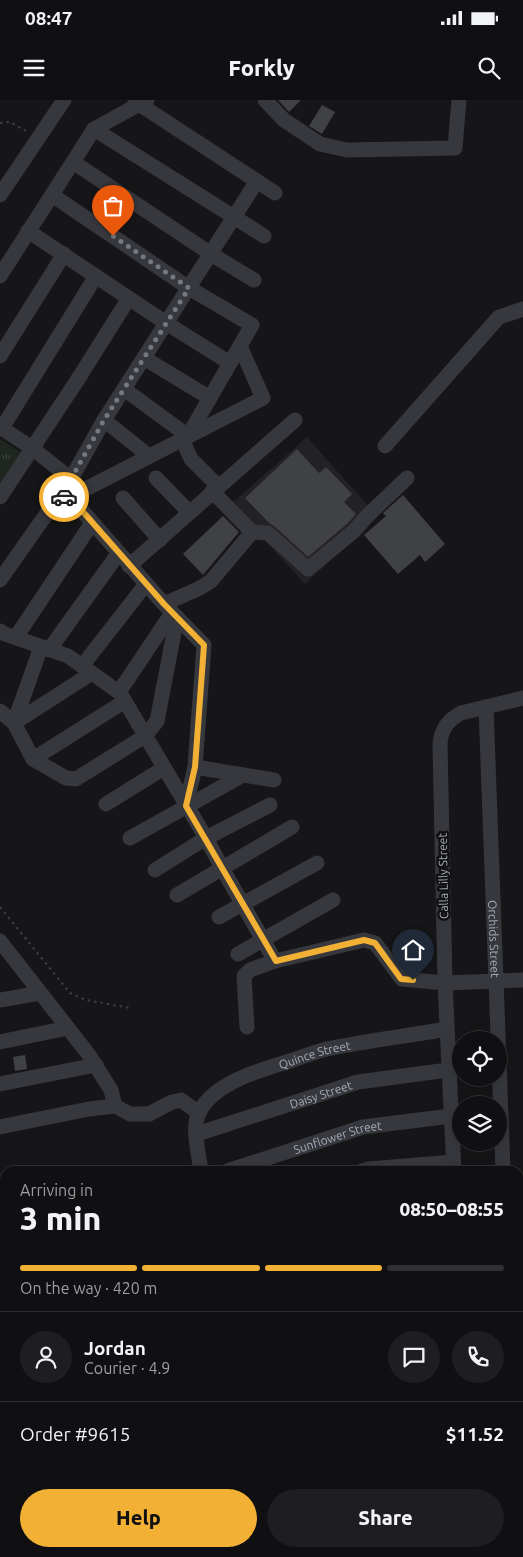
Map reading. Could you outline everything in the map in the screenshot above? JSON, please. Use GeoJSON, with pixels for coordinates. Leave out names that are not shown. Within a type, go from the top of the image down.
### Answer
{"type":"FeatureCollection","features":[{"type":"Feature","properties":{"kind":"street"},"geometry":{"type":"LineString","coordinates":[[0,195],[64,100]]}},
{"type":"Feature","properties":{"kind":"street"},"geometry":{"type":"LineString","coordinates":[[265,100],[284,120],[320,144],[347,150],[455,148],[458,100]]}},
{"type":"Feature","properties":{"kind":"street"},"geometry":{"type":"LineString","coordinates":[[0,276],[94,129],[141,101],[275,193]]}},
{"type":"Feature","properties":{"kind":"street"},"geometry":{"type":"LineString","coordinates":[[94,129],[264,236]]}},
{"type":"Feature","properties":{"kind":"street"},"geometry":{"type":"LineString","coordinates":[[73,162],[211,254],[254,280]]}},
{"type":"Feature","properties":{"kind":"street"},"geometry":{"type":"LineString","coordinates":[[0,580],[64,497],[71,479],[104,420],[257,181]]}},
{"type":"Feature","properties":{"kind":"street"},"geometry":{"type":"LineString","coordinates":[[52,195],[189,288],[252,325],[185,438]]}},
{"type":"Feature","properties":{"kind":"street"},"geometry":{"type":"LineString","coordinates":[[28,231],[166,323],[230,363]]}},
{"type":"Feature","properties":{"kind":"street"},"geometry":{"type":"LineString","coordinates":[[0,356],[64,254]]}},
{"type":"Feature","properties":{"kind":"street"},"geometry":{"type":"LineString","coordinates":[[71,479],[32,448],[1,428],[96,276]]}},
{"type":"Feature","properties":{"kind":"street"},"geometry":{"type":"LineString","coordinates":[[0,497],[129,298]]}},
{"type":"Feature","properties":{"kind":"street"},"geometry":{"type":"LineString","coordinates":[[385,446],[499,317],[523,309]]}},
{"type":"Feature","properties":{"kind":"street"},"geometry":{"type":"LineString","coordinates":[[64,497],[263,398],[240,346]]}},
{"type":"Feature","properties":{"kind":"street"},"geometry":{"type":"LineString","coordinates":[[144,358],[210,398]]}},
{"type":"Feature","properties":{"kind":"street"},"geometry":{"type":"LineString","coordinates":[[124,389],[185,438],[191,459],[252,532],[268,532],[308,569],[354,531],[407,478]]}},
{"type":"Feature","properties":{"kind":"street"},"geometry":{"type":"LineString","coordinates":[[104,420],[149,456]]}},
{"type":"Feature","properties":{"kind":"street"},"geometry":{"type":"LineString","coordinates":[[129,566],[294,420]]}},
{"type":"Feature","properties":{"kind":"street"},"geometry":{"type":"LineString","coordinates":[[156,478],[189,512]]}},
{"type":"Feature","properties":{"kind":"street"},"geometry":{"type":"LineString","coordinates":[[64,497],[92,524],[204,645],[195,767],[186,806]]}},
{"type":"Feature","properties":{"kind":"street"},"geometry":{"type":"LineString","coordinates":[[123,498],[160,540]]}},
{"type":"Feature","properties":{"kind":"street"},"geometry":{"type":"LineString","coordinates":[[92,524],[5,637],[68,656],[122,696],[276,961]]}},
{"type":"Feature","properties":{"kind":"street"},"geometry":{"type":"LineString","coordinates":[[33,759],[122,696],[171,611],[211,581],[252,532]]}},
{"type":"Feature","properties":{"kind":"street"},"geometry":{"type":"LineString","coordinates":[[14,723],[45,648],[118,554]]}},
{"type":"Feature","properties":{"kind":"street"},"geometry":{"type":"LineString","coordinates":[[14,723],[87,670],[146,584]]}},
{"type":"Feature","properties":{"kind":"street"},"geometry":{"type":"LineString","coordinates":[[0,711],[14,723],[33,759],[66,778],[76,780],[145,736],[158,721],[171,611]]}},
{"type":"Feature","properties":{"kind":"street","name":"Calla Lilly Street"},"geometry":{"type":"LineString","coordinates":[[454,1166],[445,983],[441,734],[446,725],[461,713],[523,698]]}},
{"type":"Feature","properties":{"kind":"street","name":"Orchids Street"},"geometry":{"type":"LineString","coordinates":[[486,707],[503,1166]]}},
{"type":"Feature","properties":{"kind":"street"},"geometry":{"type":"LineString","coordinates":[[195,767],[274,780]]}},
{"type":"Feature","properties":{"kind":"street"},"geometry":{"type":"LineString","coordinates":[[106,804],[164,768]]}},
{"type":"Feature","properties":{"kind":"street"},"geometry":{"type":"LineString","coordinates":[[130,838],[243,775]]}},
{"type":"Feature","properties":{"kind":"street"},"geometry":{"type":"LineString","coordinates":[[155,870],[206,838],[270,805]]}},
{"type":"Feature","properties":{"kind":"street"},"geometry":{"type":"LineString","coordinates":[[177,895],[292,827]]}},
{"type":"Feature","properties":{"kind":"street"},"geometry":{"type":"LineString","coordinates":[[219,917],[317,863]]}},
{"type":"Feature","properties":{"kind":"street"},"geometry":{"type":"LineString","coordinates":[[238,954],[332,900]]}},
{"type":"Feature","properties":{"kind":"street"},"geometry":{"type":"LineString","coordinates":[[247,1027],[244,976],[250,970],[276,961],[364,940],[375,943],[401,979],[445,983],[523,980]]}},
{"type":"Feature","properties":{"kind":"street"},"geometry":{"type":"LineString","coordinates":[[0,941],[5,955],[40,993],[96,1065],[111,1090],[115,1106]]}},
{"type":"Feature","properties":{"kind":"street"},"geometry":{"type":"LineString","coordinates":[[0,1000],[40,993]]}},
{"type":"Feature","properties":{"kind":"street"},"geometry":{"type":"LineString","coordinates":[[0,1042],[68,1028]]}},
{"type":"Feature","properties":{"kind":"street","name":"Quince Street"},"geometry":{"type":"LineString","coordinates":[[199,1112],[208,1100],[239,1078],[326,1049],[447,1029]]}},
{"type":"Feature","properties":{"kind":"street"},"geometry":{"type":"LineString","coordinates":[[0,1084],[96,1065]]}},
{"type":"Feature","properties":{"kind":"street","name":"Daisy Street"},"geometry":{"type":"LineString","coordinates":[[197,1134],[358,1082],[448,1070]]}},
{"type":"Feature","properties":{"kind":"street"},"geometry":{"type":"LineString","coordinates":[[0,1127],[88,1109],[115,1106],[130,1114],[149,1114],[172,1102],[181,1100],[199,1112],[196,1124],[200,1166]]}},
{"type":"Feature","properties":{"kind":"street","name":"Sunflower Street"},"geometry":{"type":"LineString","coordinates":[[242,1166],[363,1126],[451,1116]]}},
{"type":"Feature","properties":{"kind":"path"},"geometry":{"type":"LineString","coordinates":[[0,123],[10,122],[38,138]]}},
{"type":"Feature","properties":{"kind":"path"},"geometry":{"type":"LineString","coordinates":[[0,907],[70,993],[86,1000],[130,1008]]}},
{"type":"Feature","properties":{"kind":"shaded area"},"geometry":{"type":"Polygon","coordinates":[[[307,437],[378,517],[305,584],[231,504],[307,437]]]}},
{"type":"Feature","properties":{"kind":"green space"},"geometry":{"type":"Polygon","coordinates":[[[0,439],[24,454],[0,490],[0,439]]]}},
{"type":"Feature","properties":{"kind":"building"},"geometry":{"type":"Polygon","coordinates":[[[278,100],[301,100],[289,112],[278,100]]]}},
{"type":"Feature","properties":{"kind":"building"},"geometry":{"type":"Polygon","coordinates":[[[322,105],[335,112],[322,134],[309,126],[322,105]]]}},
{"type":"Feature","properties":{"kind":"building"},"geometry":{"type":"Polygon","coordinates":[[[297,449],[319,473],[326,467],[352,494],[344,502],[356,514],[308,557],[270,524],[245,498],[297,449]]]}},
{"type":"Feature","properties":{"kind":"building"},"geometry":{"type":"Polygon","coordinates":[[[403,495],[445,544],[425,562],[420,555],[398,574],[364,535],[386,516],[383,513],[403,495]]]}},
{"type":"Feature","properties":{"kind":"building"},"geometry":{"type":"Polygon","coordinates":[[[223,516],[239,532],[203,575],[183,554],[223,516]]]}},
{"type":"Feature","properties":{"kind":"building"},"geometry":{"type":"Polygon","coordinates":[[[25,1055],[27,1069],[15,1071],[13,1057],[25,1055]]]}},
{"type":"Feature","properties":{"kind":"way so far"},"geometry":{"type":"LineString","coordinates":[[64,497],[59,496],[71,479],[104,420],[189,288],[113,236]]}},
{"type":"Feature","properties":{"kind":"route"},"geometry":{"type":"LineString","coordinates":[[64,497],[70,497],[118,554],[204,645],[195,767],[186,806],[276,961],[364,940],[375,943],[401,979],[413,980]]}}]}
